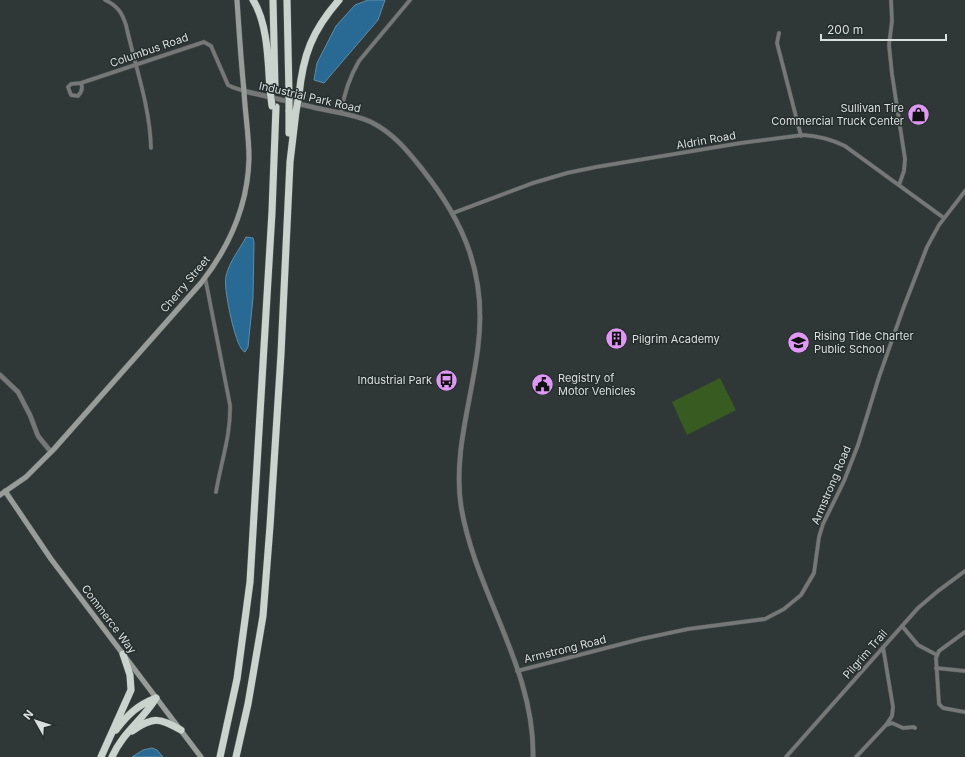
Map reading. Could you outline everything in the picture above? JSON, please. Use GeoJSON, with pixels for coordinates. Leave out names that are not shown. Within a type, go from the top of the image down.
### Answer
{"type":"FeatureCollection","features":[{"type":"Feature","properties":{"kind":"highway"},"geometry":{"type":"LineString","coordinates":[[220,757],[236,679],[250,582],[276,136],[274,106],[265,36],[262,22],[253,0]]}},
{"type":"Feature","properties":{"kind":"highway"},"geometry":{"type":"LineString","coordinates":[[272,90],[273,0]]}},
{"type":"Feature","properties":{"kind":"highway"},"geometry":{"type":"LineString","coordinates":[[236,757],[248,704],[263,616],[270,526],[292,111],[289,94],[287,0]]}},
{"type":"Feature","properties":{"kind":"highway"},"geometry":{"type":"LineString","coordinates":[[292,111],[299,95],[304,59],[310,44],[320,26],[339,0]]}},
{"type":"Feature","properties":{"kind":"highway"},"geometry":{"type":"LineString","coordinates":[[101,757],[130,690],[130,675],[123,654]]}},
{"type":"Feature","properties":{"kind":"highway"},"geometry":{"type":"LineString","coordinates":[[108,741],[117,728],[135,709],[156,698]]}},
{"type":"Feature","properties":{"kind":"highway"},"geometry":{"type":"LineString","coordinates":[[112,757],[125,735],[148,711],[156,698]]}},
{"type":"Feature","properties":{"kind":"highway"},"geometry":{"type":"LineString","coordinates":[[125,735],[145,722],[152,720],[164,722],[182,730]]}},
{"type":"Feature","properties":{"kind":"main road","name":"Cherry Street"},"geometry":{"type":"LineString","coordinates":[[0,495],[26,477],[51,452],[205,277],[218,260],[229,239],[240,214],[245,193],[249,157],[237,0]]}},
{"type":"Feature","properties":{"kind":"main road","name":"Commerce Way"},"geometry":{"type":"LineString","coordinates":[[5,491],[51,559],[201,757]]}},
{"type":"Feature","properties":{"kind":"street"},"geometry":{"type":"LineString","coordinates":[[105,0],[118,8],[122,14],[126,26],[145,102],[150,128],[151,148]]}},
{"type":"Feature","properties":{"kind":"street"},"geometry":{"type":"LineString","coordinates":[[341,112],[346,88],[359,61],[410,0]]}},
{"type":"Feature","properties":{"kind":"street"},"geometry":{"type":"LineString","coordinates":[[891,0],[892,21],[890,42],[892,74],[905,159],[904,171],[899,184]]}},
{"type":"Feature","properties":{"kind":"street"},"geometry":{"type":"LineString","coordinates":[[780,33],[777,43],[802,136]]}},
{"type":"Feature","properties":{"kind":"street","name":"Columbus Road"},"geometry":{"type":"LineString","coordinates":[[81,83],[82,88],[78,96],[71,96],[68,90],[70,85],[74,83],[81,83],[201,42],[207,42],[214,50],[228,85],[244,91]]}},
{"type":"Feature","properties":{"kind":"street","name":"Industrial Park Road"},"geometry":{"type":"LineString","coordinates":[[244,91],[341,112],[361,118],[380,127],[395,137],[410,153],[435,185],[453,212],[465,238],[472,259],[480,309],[478,347],[461,451],[461,504],[470,543],[525,692],[532,724],[533,757]]}},
{"type":"Feature","properties":{"kind":"street","name":"Aldrin Road"},"geometry":{"type":"LineString","coordinates":[[453,212],[531,184],[567,173],[741,143],[802,136],[821,137],[837,142],[899,184],[944,218]]}},
{"type":"Feature","properties":{"kind":"street","name":"Armstrong Road"},"geometry":{"type":"LineString","coordinates":[[518,671],[654,636],[688,629],[765,619],[784,609],[801,595],[814,573],[819,537],[823,524],[844,481],[858,445],[871,401],[927,247],[944,218],[965,191]]}},
{"type":"Feature","properties":{"kind":"street"},"geometry":{"type":"LineString","coordinates":[[205,277],[230,405],[229,434],[216,492]]}},
{"type":"Feature","properties":{"kind":"street"},"geometry":{"type":"LineString","coordinates":[[0,375],[18,392],[30,415],[38,436],[51,452]]}},
{"type":"Feature","properties":{"kind":"street","name":"Pilgrim Trail"},"geometry":{"type":"LineString","coordinates":[[786,757],[902,626],[927,600],[965,571]]}},
{"type":"Feature","properties":{"kind":"street"},"geometry":{"type":"LineString","coordinates":[[902,626],[918,646],[937,655]]}},
{"type":"Feature","properties":{"kind":"street"},"geometry":{"type":"LineString","coordinates":[[965,632],[939,651],[936,658],[939,704],[956,711],[965,712]]}},
{"type":"Feature","properties":{"kind":"street"},"geometry":{"type":"LineString","coordinates":[[856,757],[886,725],[892,716],[893,707],[883,648]]}},
{"type":"Feature","properties":{"kind":"street"},"geometry":{"type":"LineString","coordinates":[[936,668],[965,671]]}},
{"type":"Feature","properties":{"kind":"street"},"geometry":{"type":"LineString","coordinates":[[886,725],[892,723],[903,728],[915,728]]}},
{"type":"Feature","properties":{"kind":"green space"},"geometry":{"type":"Polygon","coordinates":[[[720,378],[736,410],[687,435],[672,402],[720,378]]]}},
{"type":"Feature","properties":{"kind":"water"},"geometry":{"type":"Polygon","coordinates":[[[368,0],[385,0],[378,20],[324,83],[314,80],[317,63],[336,26],[355,5],[368,0]]]}},
{"type":"Feature","properties":{"kind":"water"},"geometry":{"type":"Polygon","coordinates":[[[246,237],[253,238],[254,242],[253,298],[248,347],[245,352],[238,342],[232,324],[225,282],[230,266],[246,237]]]}},
{"type":"Feature","properties":{"kind":"water"},"geometry":{"type":"Polygon","coordinates":[[[152,748],[157,750],[163,757],[132,757],[143,750],[152,748]]]}},
{"type":"Feature","properties":{"kind":"place","name":"Sullivan Tire Commercial Truck Center"},"geometry":{"type":"Point","coordinates":[919,114]}},
{"type":"Feature","properties":{"kind":"place","name":"Pilgrim Academy"},"geometry":{"type":"Point","coordinates":[616,339]}},
{"type":"Feature","properties":{"kind":"place","name":"Rising Tide Charter Public School"},"geometry":{"type":"Point","coordinates":[798,342]}},
{"type":"Feature","properties":{"kind":"place","name":"Industrial Park"},"geometry":{"type":"Point","coordinates":[447,380]}},
{"type":"Feature","properties":{"kind":"place","name":"Registry of Motor Vehicles"},"geometry":{"type":"Point","coordinates":[542,384]}}]}
